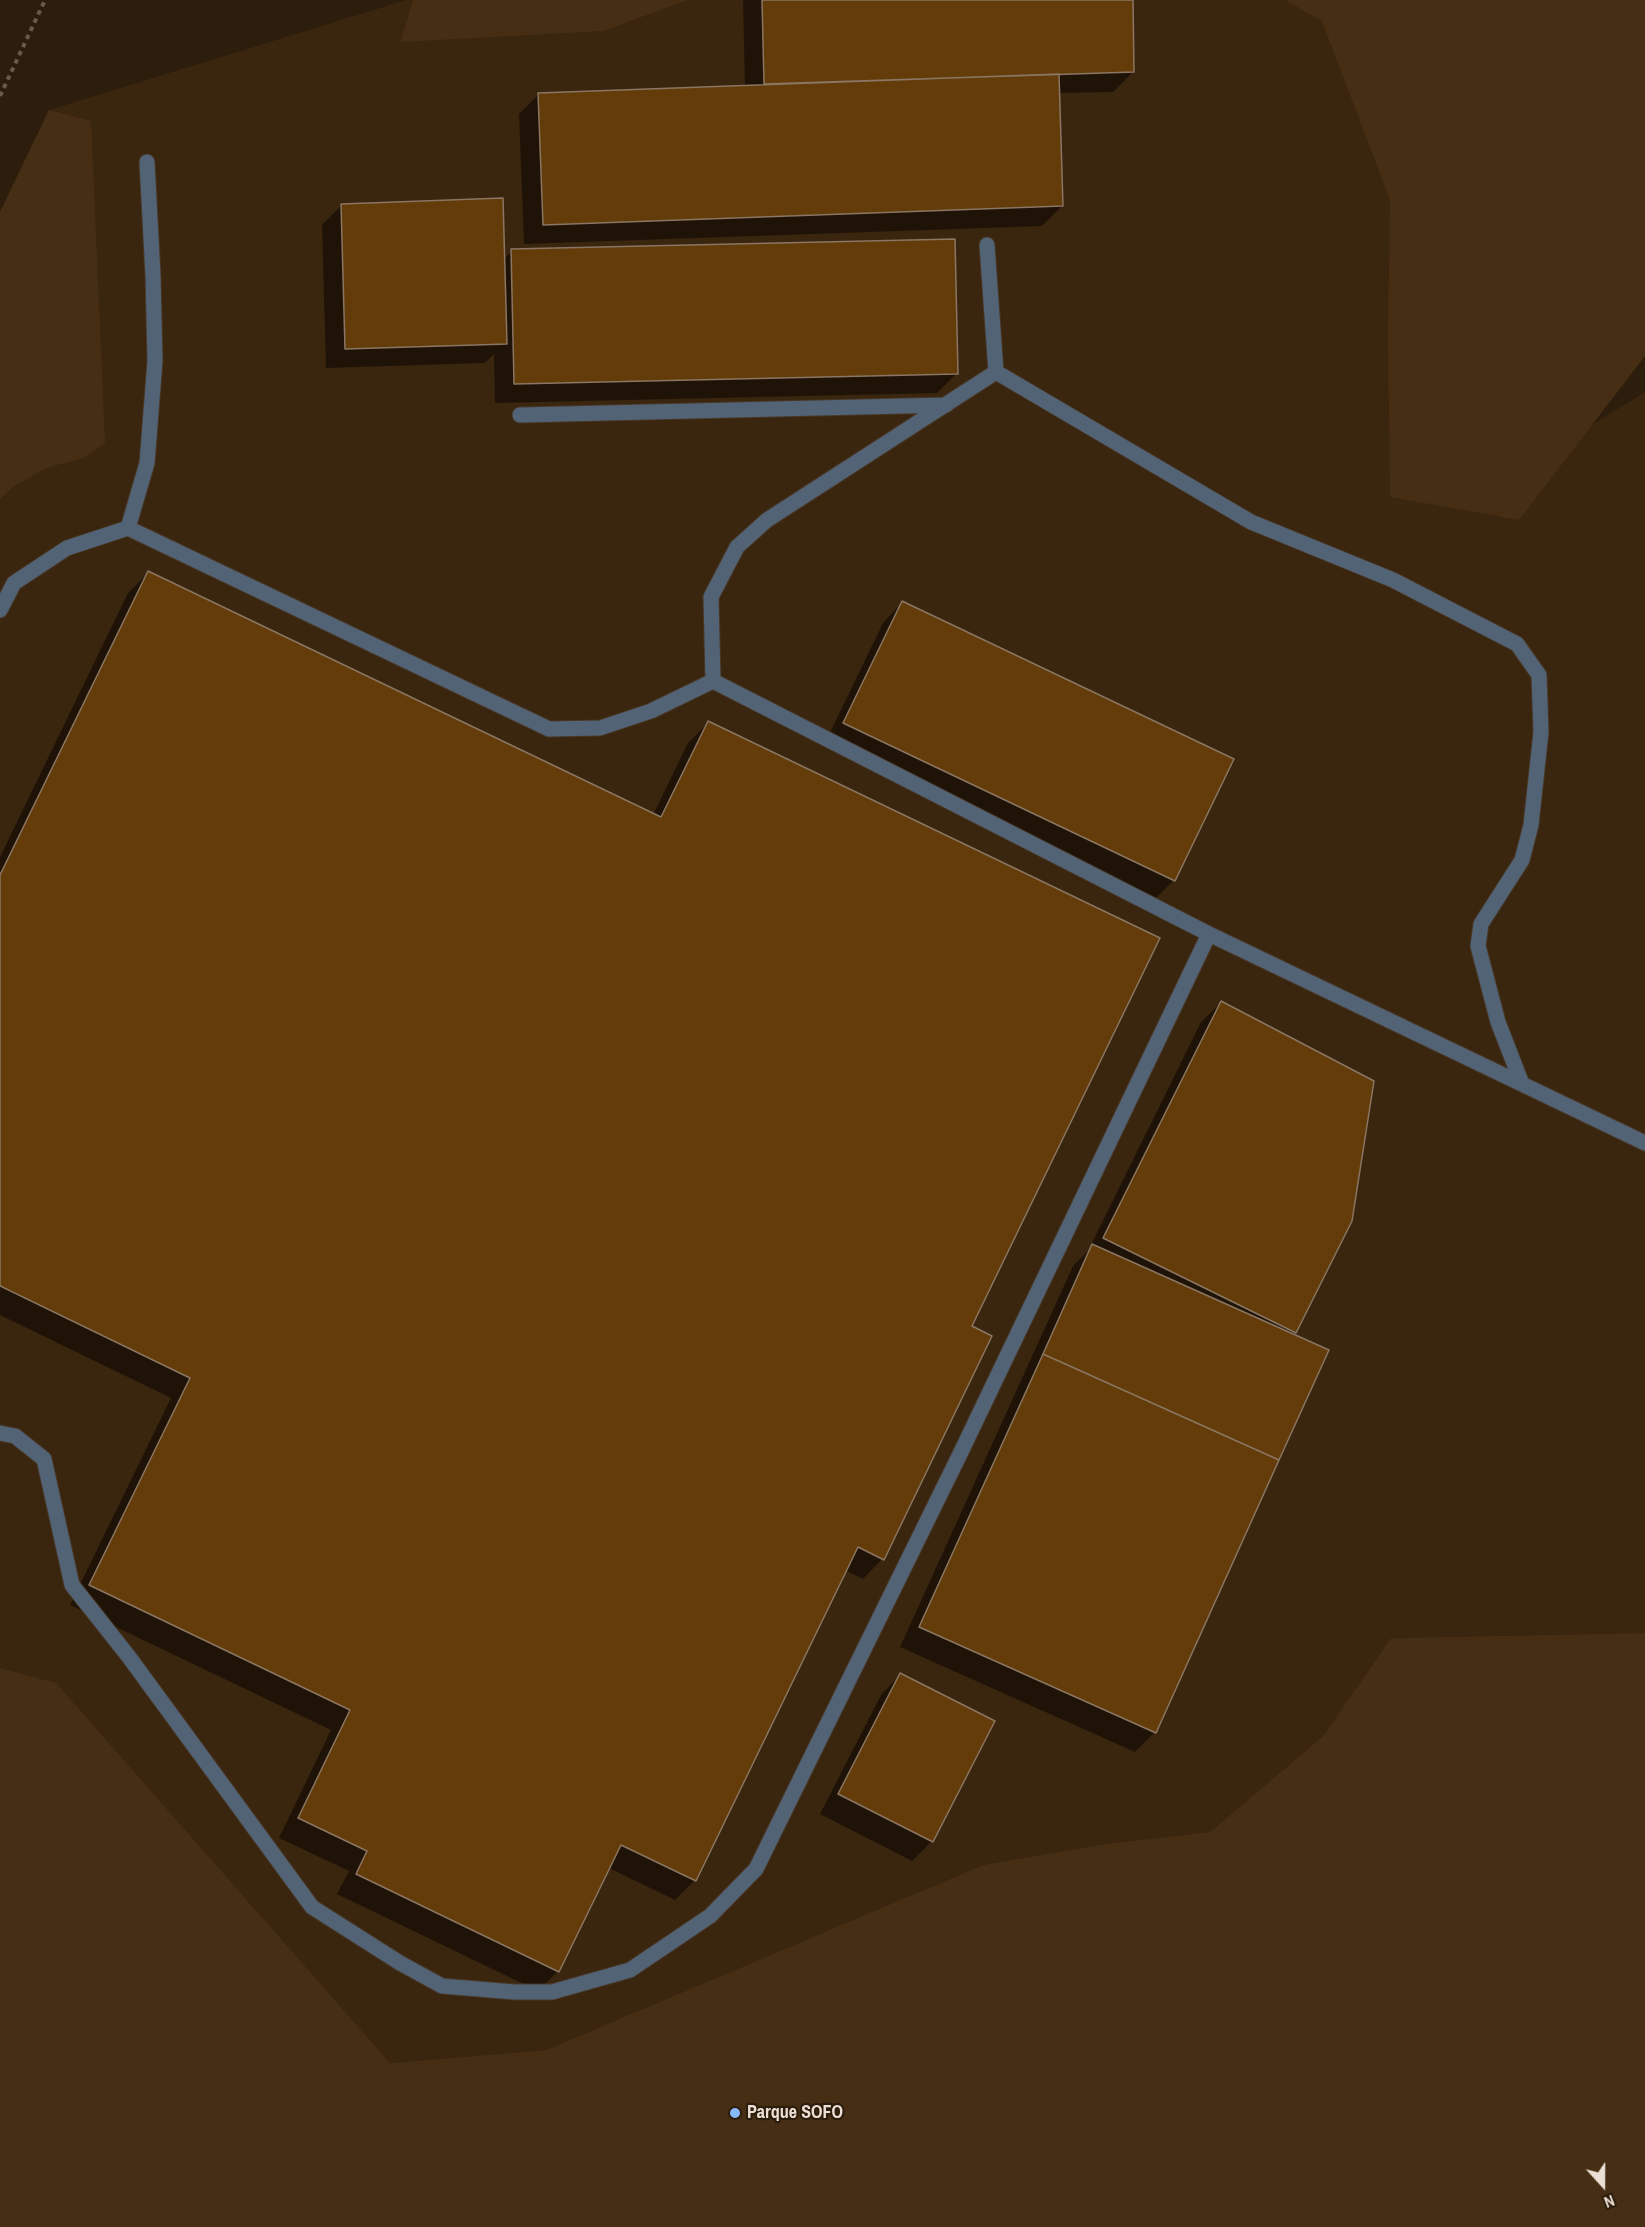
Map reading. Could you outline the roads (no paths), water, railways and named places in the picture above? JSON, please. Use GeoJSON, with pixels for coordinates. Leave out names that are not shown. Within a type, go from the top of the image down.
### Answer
{"type":"FeatureCollection","features":[{"type":"Feature","properties":{"kind":"lane"},"geometry":{"type":"LineString","coordinates":[[128,528],[147,463],[155,361],[147,162]]}},
{"type":"Feature","properties":{"kind":"lane"},"geometry":{"type":"LineString","coordinates":[[987,245],[996,372]]}},
{"type":"Feature","properties":{"kind":"lane"},"geometry":{"type":"LineString","coordinates":[[713,681],[711,597],[737,547],[767,520],[996,372]]}},
{"type":"Feature","properties":{"kind":"lane"},"geometry":{"type":"LineString","coordinates":[[996,372],[1251,522],[1393,580],[1517,644],[1539,675],[1541,732],[1531,825],[1521,860],[1481,924],[1478,946],[1498,1022],[1522,1084]]}},
{"type":"Feature","properties":{"kind":"lane"},"geometry":{"type":"LineString","coordinates":[[520,415],[946,405]]}},
{"type":"Feature","properties":{"kind":"lane"},"geometry":{"type":"LineString","coordinates":[[0,610],[14,583],[67,548],[128,528],[549,729],[600,728],[651,711],[713,681]]}},
{"type":"Feature","properties":{"kind":"lane"},"geometry":{"type":"LineString","coordinates":[[713,681],[1209,934],[1645,1143]]}},
{"type":"Feature","properties":{"kind":"lane"},"geometry":{"type":"LineString","coordinates":[[0,1432],[15,1436],[44,1459],[72,1585],[129,1657],[312,1907],[400,1963],[442,1986],[514,1992],[552,1992],[630,1970],[710,1916],[756,1869],[966,1442],[1209,934]]}},
{"type":"Feature","properties":{"kind":"place","name":"Parque SOFO"},"geometry":{"type":"Point","coordinates":[735,2113]}}]}
